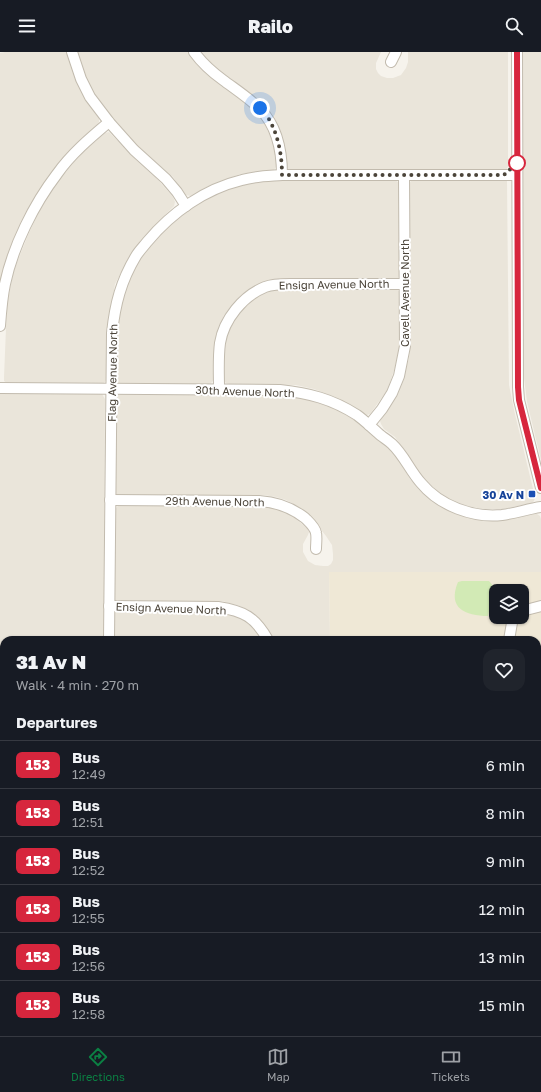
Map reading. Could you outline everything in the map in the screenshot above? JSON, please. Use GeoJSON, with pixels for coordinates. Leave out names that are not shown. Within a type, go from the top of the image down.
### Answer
{"type":"FeatureCollection","features":[{"type":"Feature","properties":{"kind":"street"},"geometry":{"type":"LineString","coordinates":[[72,52],[81,79],[90,97],[109,122],[134,150],[166,179],[186,206]]}},
{"type":"Feature","properties":{"kind":"street"},"geometry":{"type":"LineString","coordinates":[[194,52],[206,66],[260,108],[270,120],[279,146],[282,162],[282,175]]}},
{"type":"Feature","properties":{"kind":"street"},"geometry":{"type":"LineString","coordinates":[[391,62],[396,52]]}},
{"type":"Feature","properties":{"kind":"street"},"geometry":{"type":"LineString","coordinates":[[517,52],[518,387],[519,400],[541,488]]}},
{"type":"Feature","properties":{"kind":"street"},"geometry":{"type":"LineString","coordinates":[[0,326],[5,284],[14,254],[40,199],[57,173],[78,149],[109,122]]}},
{"type":"Feature","properties":{"kind":"street","name":"Flag Avenue North"},"geometry":{"type":"LineString","coordinates":[[109,636],[111,389],[112,333],[114,314],[122,287],[137,254],[151,237],[168,220],[186,206],[222,186],[243,179],[282,175],[517,175]]}},
{"type":"Feature","properties":{"kind":"street","name":"Cavell Avenue North"},"geometry":{"type":"LineString","coordinates":[[369,425],[382,409],[392,393],[403,359],[405,346],[404,175]]}},
{"type":"Feature","properties":{"kind":"street","name":"Ensign Avenue North"},"geometry":{"type":"LineString","coordinates":[[219,389],[220,343],[224,329],[241,303],[252,294],[276,284],[405,284]]}},
{"type":"Feature","properties":{"kind":"street","name":"30th Avenue North"},"geometry":{"type":"LineString","coordinates":[[0,388],[219,389],[280,390],[302,392],[324,398],[358,416],[392,444],[403,456],[421,484],[435,496],[450,505],[466,512],[489,515],[501,515],[541,507]]}},
{"type":"Feature","properties":{"kind":"street","name":"29th Avenue North"},"geometry":{"type":"LineString","coordinates":[[110,500],[273,502],[298,512],[310,523],[316,533],[316,549]]}},
{"type":"Feature","properties":{"kind":"street","name":"Ensign Avenue North"},"geometry":{"type":"LineString","coordinates":[[109,606],[218,607],[233,610],[245,615],[256,622],[265,636]]}},
{"type":"Feature","properties":{"kind":"street"},"geometry":{"type":"LineString","coordinates":[[529,609],[541,606]]}},
{"type":"Feature","properties":{"kind":"street"},"geometry":{"type":"LineString","coordinates":[[509,636],[511,624]]}},
{"type":"Feature","properties":{"kind":"shaded area"},"geometry":{"type":"Polygon","coordinates":[[[66,52],[79,88],[99,117],[99,122],[14,243],[1,278],[0,286],[0,53],[66,52]]]}},
{"type":"Feature","properties":{"kind":"shaded area"},"geometry":{"type":"Polygon","coordinates":[[[76,52],[190,52],[205,72],[255,111],[265,125],[274,145],[277,165],[274,170],[240,174],[207,187],[191,196],[185,195],[173,177],[139,148],[107,111],[91,89],[76,52]]]}},
{"type":"Feature","properties":{"kind":"shaded area"},"geometry":{"type":"Polygon","coordinates":[[[200,52],[381,52],[376,63],[376,69],[381,76],[393,78],[401,75],[406,68],[408,62],[408,52],[508,52],[507,169],[290,170],[286,165],[280,133],[274,116],[261,103],[241,89],[204,58],[200,52]]]}},
{"type":"Feature","properties":{"kind":"shaded area"},"geometry":{"type":"Polygon","coordinates":[[[523,52],[541,52],[541,460],[527,402],[523,370],[523,52]]]}},
{"type":"Feature","properties":{"kind":"shaded area"},"geometry":{"type":"Polygon","coordinates":[[[109,132],[158,180],[173,197],[175,202],[174,206],[150,230],[130,256],[115,284],[107,333],[107,378],[105,382],[101,384],[7,383],[4,381],[4,377],[7,304],[14,270],[28,235],[45,199],[63,175],[83,152],[105,133],[109,132]]]}},
{"type":"Feature","properties":{"kind":"shaded area"},"geometry":{"type":"Polygon","coordinates":[[[503,179],[507,181],[509,385],[535,497],[532,503],[503,509],[482,509],[458,504],[438,492],[417,471],[395,437],[384,429],[380,421],[396,395],[409,359],[409,184],[414,180],[503,179]]]}},
{"type":"Feature","properties":{"kind":"shaded area"},"geometry":{"type":"Polygon","coordinates":[[[395,180],[399,184],[400,275],[398,278],[274,280],[255,288],[238,299],[224,315],[217,334],[214,355],[214,380],[211,383],[121,384],[115,379],[116,329],[121,302],[128,279],[148,246],[188,209],[213,195],[237,185],[269,181],[395,180]]]}},
{"type":"Feature","properties":{"kind":"shaded area"},"geometry":{"type":"Polygon","coordinates":[[[281,288],[395,288],[400,292],[400,344],[395,367],[388,389],[370,414],[363,414],[354,407],[335,397],[314,389],[296,385],[229,384],[224,381],[225,341],[240,311],[253,299],[269,291],[281,288]]]}},
{"type":"Feature","properties":{"kind":"shaded area"},"geometry":{"type":"Polygon","coordinates":[[[0,393],[102,394],[105,399],[104,636],[0,636],[0,393]]]}},
{"type":"Feature","properties":{"kind":"shaded area"},"geometry":{"type":"Polygon","coordinates":[[[120,393],[284,394],[317,402],[338,410],[356,421],[389,448],[410,479],[438,505],[454,513],[487,521],[504,520],[534,514],[540,516],[541,572],[329,572],[330,636],[271,636],[267,628],[249,610],[222,601],[115,600],[115,509],[119,505],[260,505],[273,508],[290,514],[308,529],[308,535],[303,544],[303,552],[308,561],[315,565],[328,566],[333,560],[332,545],[310,516],[297,506],[276,497],[264,495],[116,495],[114,490],[117,395],[120,393]]]}},
{"type":"Feature","properties":{"kind":"shaded area"},"geometry":{"type":"Polygon","coordinates":[[[329,572],[541,572],[541,636],[330,636],[329,572]]]}},
{"type":"Feature","properties":{"kind":"shaded area"},"geometry":{"type":"Polygon","coordinates":[[[115,612],[222,613],[237,616],[251,625],[261,636],[114,636],[115,612]]]}},
{"type":"Feature","properties":{"kind":"green space"},"geometry":{"type":"Polygon","coordinates":[[[489,581],[492,584],[489,584],[488,616],[472,614],[460,609],[455,598],[455,591],[458,582],[489,581]]]}},
{"type":"Feature","properties":{"kind":"bus line","name":"153"},"geometry":{"type":"LineString","coordinates":[[517,52],[518,387],[519,400],[541,488]]}},
{"type":"Feature","properties":{"kind":"place","name":"30 Av N"},"geometry":{"type":"Point","coordinates":[532,494]}},
{"type":"Feature","properties":{"kind":"route"},"geometry":{"type":"LineString","coordinates":[[260,108],[270,120],[275,133],[282,162],[282,175],[504,175],[517,163]]}}]}
